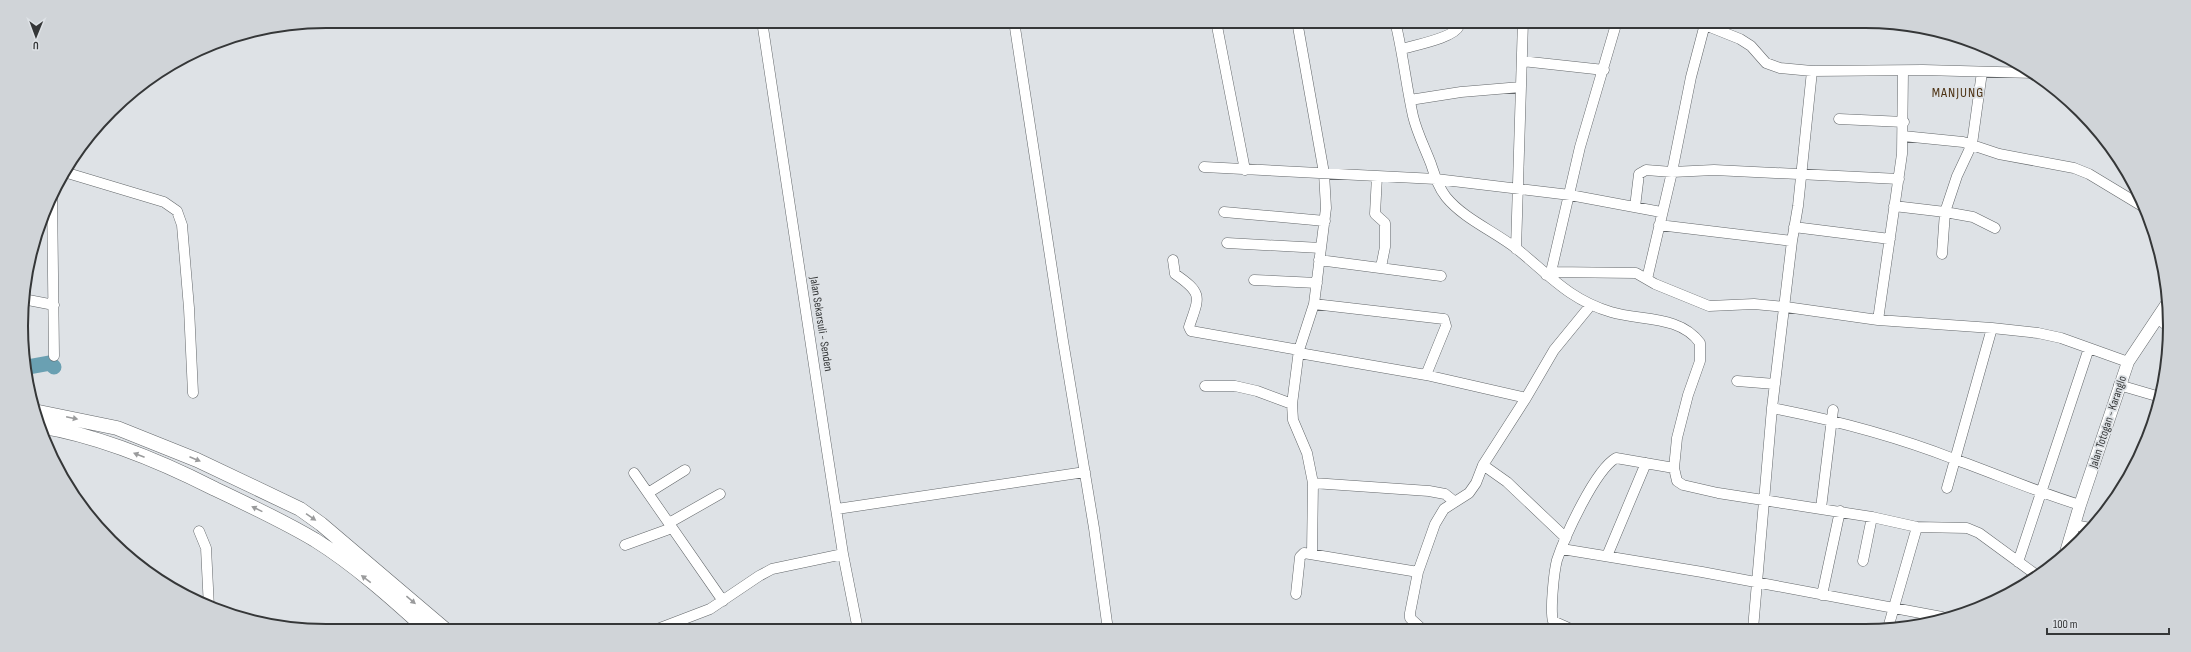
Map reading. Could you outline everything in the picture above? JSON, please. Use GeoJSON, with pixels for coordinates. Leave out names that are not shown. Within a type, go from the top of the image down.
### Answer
{"type":"FeatureCollection","features":[{"type":"Feature","properties":{"kind":"highway"},"geometry":{"type":"LineString","coordinates":[[41,412],[117,428],[197,460],[300,509],[321,524],[439,624]]}},
{"type":"Feature","properties":{"kind":"highway"},"geometry":{"type":"LineString","coordinates":[[46,428],[94,438],[180,471],[285,523],[316,541],[394,599],[421,624]]}},
{"type":"Feature","properties":{"kind":"main road","name":"Jalan Totogan - Karanglo"},"geometry":{"type":"LineString","coordinates":[[2069,543],[2080,504],[2128,362],[2162,310]]}},
{"type":"Feature","properties":{"kind":"street","name":"Jalan Sekarsuli - Senden"},"geometry":{"type":"LineString","coordinates":[[763,28],[843,554],[857,624]]}},
{"type":"Feature","properties":{"kind":"street"},"geometry":{"type":"LineString","coordinates":[[1015,28],[1085,472],[1107,624]]}},
{"type":"Feature","properties":{"kind":"street"},"geometry":{"type":"LineString","coordinates":[[1217,28],[1245,170]]}},
{"type":"Feature","properties":{"kind":"street"},"geometry":{"type":"LineString","coordinates":[[1298,28],[1324,174],[1325,221],[1317,283],[1314,304],[1299,352],[1292,404],[1293,420],[1307,453],[1313,483],[1312,553]]}},
{"type":"Feature","properties":{"kind":"street"},"geometry":{"type":"LineString","coordinates":[[1397,28],[1402,49],[1413,118],[1436,179],[1443,193],[1453,204],[1549,273],[1565,290],[1590,306],[1623,315],[1674,324],[1691,332],[1700,343],[1700,360],[1679,424],[1674,468],[1675,479],[1679,483],[1764,500],[1872,516],[1917,527],[1959,526],[1972,530],[2033,572]]}},
{"type":"Feature","properties":{"kind":"street"},"geometry":{"type":"LineString","coordinates":[[1402,49],[1448,35],[1458,28]]}},
{"type":"Feature","properties":{"kind":"street"},"geometry":{"type":"LineString","coordinates":[[1516,249],[1523,28]]}},
{"type":"Feature","properties":{"kind":"street"},"geometry":{"type":"LineString","coordinates":[[1549,273],[1570,195],[1580,147],[1604,70],[1615,28]]}},
{"type":"Feature","properties":{"kind":"street"},"geometry":{"type":"LineString","coordinates":[[1647,279],[1661,212],[1672,172],[1699,28]]}},
{"type":"Feature","properties":{"kind":"street"},"geometry":{"type":"LineString","coordinates":[[1712,28],[1746,42],[1770,66],[1812,71],[2023,74]]}},
{"type":"Feature","properties":{"kind":"street"},"geometry":{"type":"LineString","coordinates":[[1522,60],[1604,70]]}},
{"type":"Feature","properties":{"kind":"street"},"geometry":{"type":"LineString","coordinates":[[1753,624],[1772,408],[1782,319],[1786,307],[1792,241],[1798,211],[1812,71]]}},
{"type":"Feature","properties":{"kind":"street"},"geometry":{"type":"LineString","coordinates":[[1878,320],[1899,179],[1904,122],[1903,71]]}},
{"type":"Feature","properties":{"kind":"street"},"geometry":{"type":"LineString","coordinates":[[1942,254],[1946,212],[1957,176],[1972,144],[1982,72]]}},
{"type":"Feature","properties":{"kind":"street"},"geometry":{"type":"LineString","coordinates":[[1410,100],[1450,93],[1521,87]]}},
{"type":"Feature","properties":{"kind":"street"},"geometry":{"type":"LineString","coordinates":[[1839,119],[1904,122]]}},
{"type":"Feature","properties":{"kind":"street"},"geometry":{"type":"LineString","coordinates":[[1903,136],[1972,144],[1999,154],[2074,168],[2089,174],[2136,202]]}},
{"type":"Feature","properties":{"kind":"street"},"geometry":{"type":"LineString","coordinates":[[1204,167],[1436,179],[1570,195],[1661,212]]}},
{"type":"Feature","properties":{"kind":"street"},"geometry":{"type":"LineString","coordinates":[[1635,207],[1640,172],[1646,170],[1672,172],[1714,170],[1801,173],[1899,179]]}},
{"type":"Feature","properties":{"kind":"street"},"geometry":{"type":"LineString","coordinates":[[70,174],[164,202],[177,211],[180,217],[189,308],[193,392]]}},
{"type":"Feature","properties":{"kind":"street"},"geometry":{"type":"LineString","coordinates":[[1377,176],[1375,214],[1385,223],[1385,247],[1381,267]]}},
{"type":"Feature","properties":{"kind":"street"},"geometry":{"type":"LineString","coordinates":[[1894,206],[1946,212],[1973,217],[1995,228]]}},
{"type":"Feature","properties":{"kind":"street"},"geometry":{"type":"LineString","coordinates":[[52,209],[54,356]]}},
{"type":"Feature","properties":{"kind":"street"},"geometry":{"type":"LineString","coordinates":[[1224,212],[1325,221]]}},
{"type":"Feature","properties":{"kind":"street"},"geometry":{"type":"LineString","coordinates":[[1659,225],[1792,241]]}},
{"type":"Feature","properties":{"kind":"street"},"geometry":{"type":"LineString","coordinates":[[1794,227],[1890,239]]}},
{"type":"Feature","properties":{"kind":"street"},"geometry":{"type":"LineString","coordinates":[[1227,243],[1321,248]]}},
{"type":"Feature","properties":{"kind":"street"},"geometry":{"type":"LineString","coordinates":[[1173,260],[1175,274],[1190,284],[1198,300],[1197,309],[1189,327],[1191,331],[1426,375],[1526,398]]}},
{"type":"Feature","properties":{"kind":"street"},"geometry":{"type":"LineString","coordinates":[[1319,260],[1441,276]]}},
{"type":"Feature","properties":{"kind":"street"},"geometry":{"type":"LineString","coordinates":[[1549,273],[1630,272],[1640,274],[1655,284],[1709,306],[1754,304],[1878,320],[1992,328],[2050,335],[2128,362]]}},
{"type":"Feature","properties":{"kind":"street"},"geometry":{"type":"LineString","coordinates":[[1254,280],[1317,283]]}},
{"type":"Feature","properties":{"kind":"street"},"geometry":{"type":"LineString","coordinates":[[30,300],[54,305]]}},
{"type":"Feature","properties":{"kind":"street"},"geometry":{"type":"LineString","coordinates":[[1314,304],[1444,319],[1446,326],[1426,375]]}},
{"type":"Feature","properties":{"kind":"street"},"geometry":{"type":"LineString","coordinates":[[1417,624],[1410,618],[1418,572],[1436,524],[1444,510],[1469,492],[1476,483],[1483,465],[1526,398],[1554,350],[1590,306]]}},
{"type":"Feature","properties":{"kind":"street"},"geometry":{"type":"LineString","coordinates":[[2157,318],[2163,322]]}},
{"type":"Feature","properties":{"kind":"street"},"geometry":{"type":"LineString","coordinates":[[1947,488],[1954,458],[1992,328]]}},
{"type":"Feature","properties":{"kind":"street"},"geometry":{"type":"LineString","coordinates":[[2018,562],[2042,494],[2089,348]]}},
{"type":"Feature","properties":{"kind":"street"},"geometry":{"type":"LineString","coordinates":[[1738,382],[1775,384]]}},
{"type":"Feature","properties":{"kind":"street"},"geometry":{"type":"LineString","coordinates":[[2119,385],[2155,395]]}},
{"type":"Feature","properties":{"kind":"street"},"geometry":{"type":"LineString","coordinates":[[1205,386],[1235,386],[1292,404]]}},
{"type":"Feature","properties":{"kind":"street"},"geometry":{"type":"LineString","coordinates":[[1772,408],[1833,415],[1954,458],[2042,494],[2080,504]]}},
{"type":"Feature","properties":{"kind":"street"},"geometry":{"type":"LineString","coordinates":[[1821,508],[1833,415]]}},
{"type":"Feature","properties":{"kind":"street"},"geometry":{"type":"LineString","coordinates":[[1558,624],[1555,623],[1552,617],[1556,566],[1566,538],[1583,504],[1610,461],[1619,458],[1674,468]]}},
{"type":"Feature","properties":{"kind":"street"},"geometry":{"type":"LineString","coordinates":[[1607,556],[1646,463]]}},
{"type":"Feature","properties":{"kind":"street"},"geometry":{"type":"LineString","coordinates":[[1483,465],[1507,482],[1566,538]]}},
{"type":"Feature","properties":{"kind":"street"},"geometry":{"type":"LineString","coordinates":[[648,493],[685,470]]}},
{"type":"Feature","properties":{"kind":"street"},"geometry":{"type":"LineString","coordinates":[[837,509],[1085,472]]}},
{"type":"Feature","properties":{"kind":"street"},"geometry":{"type":"LineString","coordinates":[[634,473],[723,601]]}},
{"type":"Feature","properties":{"kind":"street"},"geometry":{"type":"LineString","coordinates":[[1313,483],[1429,491],[1445,494],[1455,502]]}},
{"type":"Feature","properties":{"kind":"street"},"geometry":{"type":"LineString","coordinates":[[625,545],[671,526],[720,494]]}},
{"type":"Feature","properties":{"kind":"street"},"geometry":{"type":"LineString","coordinates":[[1822,595],[1840,511]]}},
{"type":"Feature","properties":{"kind":"street"},"geometry":{"type":"LineString","coordinates":[[1863,560],[1872,516]]}},
{"type":"Feature","properties":{"kind":"street"},"geometry":{"type":"LineString","coordinates":[[2074,525],[2085,527]]}},
{"type":"Feature","properties":{"kind":"street"},"geometry":{"type":"LineString","coordinates":[[1890,622],[1917,527]]}},
{"type":"Feature","properties":{"kind":"street"},"geometry":{"type":"LineString","coordinates":[[199,531],[206,548],[209,599]]}},
{"type":"Feature","properties":{"kind":"street"},"geometry":{"type":"LineString","coordinates":[[1562,549],[1757,582],[1934,616]]}},
{"type":"Feature","properties":{"kind":"street"},"geometry":{"type":"LineString","coordinates":[[1296,594],[1300,557],[1304,553],[1312,553],[1418,572]]}},
{"type":"Feature","properties":{"kind":"street"},"geometry":{"type":"LineString","coordinates":[[671,624],[710,609],[758,576],[772,569],[843,554]]}},
{"type":"Feature","properties":{"kind":"waterway"},"geometry":{"type":"LineString","coordinates":[[31,366],[50,363],[54,367]]}},
{"type":"Feature","properties":{"kind":"district","name":"MANJUNG"},"geometry":{"type":"Point","coordinates":[1958,92]}}]}
